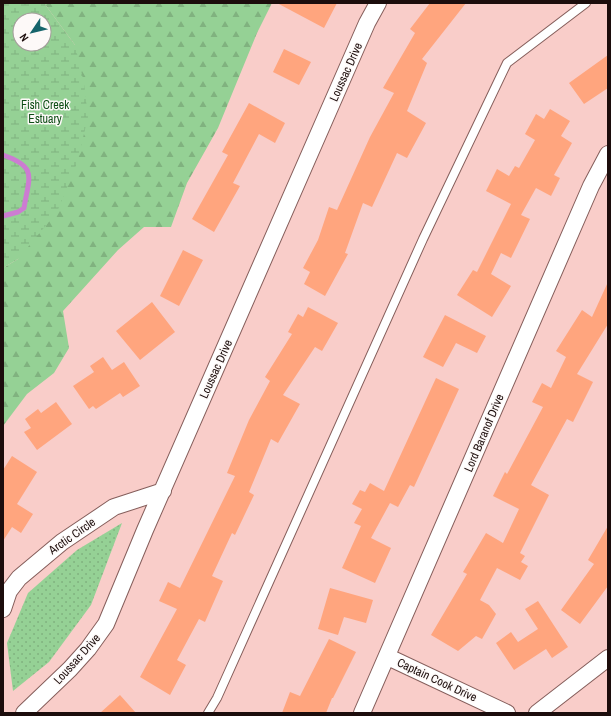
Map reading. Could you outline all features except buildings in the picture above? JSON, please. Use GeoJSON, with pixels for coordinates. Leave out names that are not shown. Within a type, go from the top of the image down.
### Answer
{"type":"FeatureCollection","features":[{"type":"Feature","properties":{"kind":"street","name":"Loussac Drive"},"geometry":{"type":"LineString","coordinates":[[24,713],[70,669],[88,649],[106,624],[367,23],[378,3]]}},
{"type":"Feature","properties":{"kind":"street","name":"Lord Baranof Drive"},"geometry":{"type":"LineString","coordinates":[[362,713],[591,186],[608,154]]}},
{"type":"Feature","properties":{"kind":"street","name":"Arctic Circle"},"geometry":{"type":"LineString","coordinates":[[3,609],[9,591],[18,578],[62,542],[114,507],[163,491]]}},
{"type":"Feature","properties":{"kind":"street","name":"Captain Cook Drive"},"geometry":{"type":"LineString","coordinates":[[388,656],[507,713]]}},
{"type":"Feature","properties":{"kind":"street"},"geometry":{"type":"LineString","coordinates":[[537,713],[608,658]]}},
{"type":"Feature","properties":{"kind":"lane"},"geometry":{"type":"LineString","coordinates":[[208,713],[217,698],[423,239],[506,63],[586,3]]}},
{"type":"Feature","properties":{"kind":"green space","name":"Fish Creek Estuary"},"geometry":{"type":"Polygon","coordinates":[[[3,3],[44,3],[51,12],[12,12],[12,52],[52,52],[52,14],[75,45],[84,83],[88,117],[77,163],[57,212],[18,259],[3,268],[3,3]]]}},
{"type":"Feature","properties":{"kind":"green space"},"geometry":{"type":"Polygon","coordinates":[[[44,3],[272,3],[257,33],[218,128],[187,183],[171,227],[144,227],[118,250],[63,311],[69,348],[54,373],[27,394],[3,426],[3,268],[18,259],[75,45],[44,3]]]}},
{"type":"Feature","properties":{"kind":"green space"},"geometry":{"type":"Polygon","coordinates":[[[122,523],[91,605],[49,662],[13,691],[7,643],[28,593],[77,550],[122,523]]]}},
{"type":"Feature","properties":{"kind":"waterway"},"geometry":{"type":"LineString","coordinates":[[3,155],[22,164],[26,169],[29,181],[24,208],[18,212],[3,216]]}}]}
